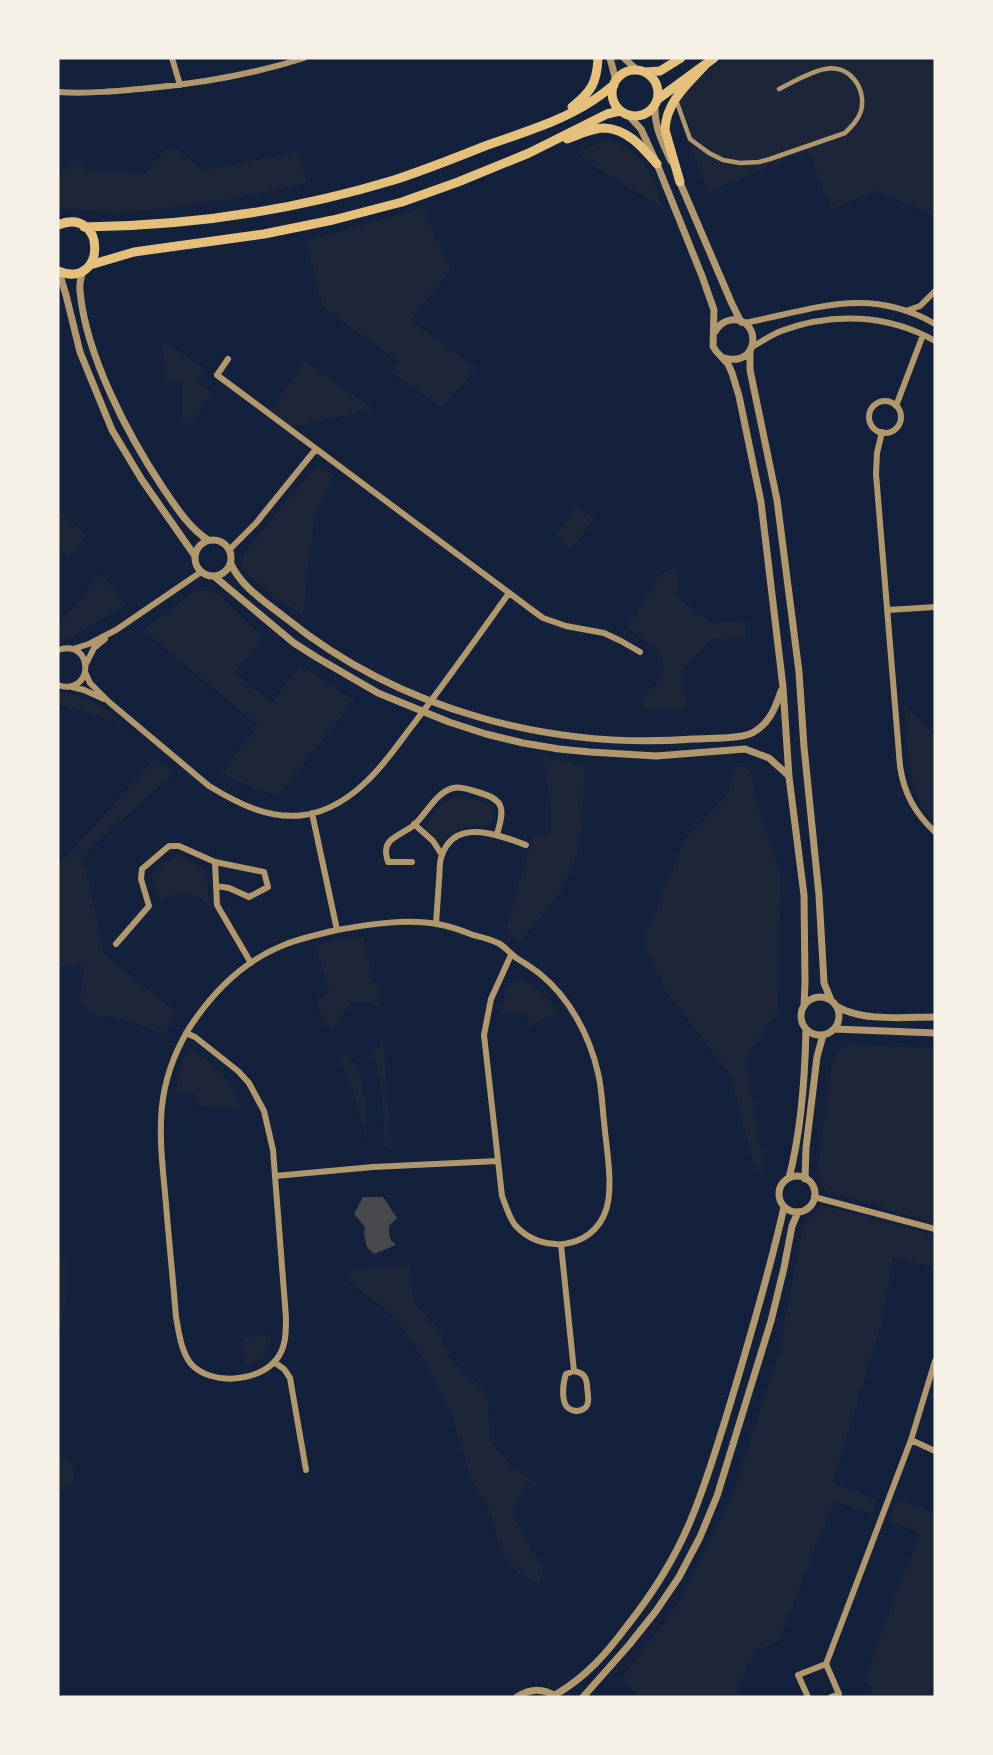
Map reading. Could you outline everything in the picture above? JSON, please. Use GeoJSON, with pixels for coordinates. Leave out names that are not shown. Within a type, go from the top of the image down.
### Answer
{"type":"FeatureCollection","features":[{"type":"Feature","properties":{"kind":"main road"},"geometry":{"type":"LineString","coordinates":[[560,117],[589,92],[597,73],[598,58]]}},
{"type":"Feature","properties":{"kind":"main road"},"geometry":{"type":"LineString","coordinates":[[58,224],[72,222],[84,226],[179,222],[328,197],[395,179],[560,117],[593,100],[625,72],[660,71],[681,58]]}},
{"type":"Feature","properties":{"kind":"main road"},"geometry":{"type":"LineString","coordinates":[[680,182],[665,130],[667,112],[676,98],[711,60]]}},
{"type":"Feature","properties":{"kind":"main road"},"geometry":{"type":"LineString","coordinates":[[58,272],[71,274],[134,252],[264,234],[402,202],[498,167],[607,114],[625,113],[635,117],[646,114],[657,102],[711,60]]}},
{"type":"Feature","properties":{"kind":"main road"},"geometry":{"type":"LineString","coordinates":[[641,71],[652,76],[656,83],[659,90],[657,102]]}},
{"type":"Feature","properties":{"kind":"main road"},"geometry":{"type":"LineString","coordinates":[[615,83],[613,99],[625,113]]}},
{"type":"Feature","properties":{"kind":"main road"},"geometry":{"type":"LineString","coordinates":[[538,148],[604,128],[637,141],[657,164]]}},
{"type":"Feature","properties":{"kind":"main road"},"geometry":{"type":"LineString","coordinates":[[84,226],[93,236],[95,244],[95,253],[86,267]]}},
{"type":"Feature","properties":{"kind":"street"},"geometry":{"type":"LineString","coordinates":[[172,58],[180,85]]}},
{"type":"Feature","properties":{"kind":"street"},"geometry":{"type":"LineString","coordinates":[[58,92],[110,92],[180,85],[251,72],[304,58]]}},
{"type":"Feature","properties":{"kind":"street"},"geometry":{"type":"LineString","coordinates":[[610,58],[615,83]]}},
{"type":"Feature","properties":{"kind":"street"},"geometry":{"type":"LineString","coordinates":[[624,58],[641,71]]}},
{"type":"Feature","properties":{"kind":"street"},"geometry":{"type":"LineString","coordinates":[[676,98],[690,139],[716,157],[740,163],[770,159],[845,133],[853,126],[862,109],[858,83],[844,71],[834,68],[823,69],[779,89]]}},
{"type":"Feature","properties":{"kind":"street"},"geometry":{"type":"LineString","coordinates":[[657,102],[654,119],[657,130],[732,304],[752,334],[750,370],[777,500],[799,671],[824,982],[839,1018],[834,1029]]}},
{"type":"Feature","properties":{"kind":"street"},"geometry":{"type":"LineString","coordinates":[[625,113],[641,130],[657,164],[714,310],[713,346],[728,364],[735,384],[761,502],[804,895],[805,982],[801,1021],[812,1034],[823,1035],[834,1029],[935,1033]]}},
{"type":"Feature","properties":{"kind":"street"},"geometry":{"type":"LineString","coordinates":[[86,267],[80,292],[86,322],[103,375],[124,423],[173,501],[192,527],[208,540],[220,541],[230,549],[231,564],[225,573],[215,577]]}},
{"type":"Feature","properties":{"kind":"street"},"geometry":{"type":"LineString","coordinates":[[58,272],[80,352],[112,430],[142,480],[195,556],[201,572],[215,577],[294,643],[378,693],[486,734],[559,749],[656,756],[745,749],[769,758],[789,777]]}},
{"type":"Feature","properties":{"kind":"street"},"geometry":{"type":"LineString","coordinates":[[906,311],[920,306],[935,291]]}},
{"type":"Feature","properties":{"kind":"street"},"geometry":{"type":"LineString","coordinates":[[714,334],[722,323],[735,320],[743,322],[850,302],[882,305],[906,311],[935,324]]}},
{"type":"Feature","properties":{"kind":"street"},"geometry":{"type":"LineString","coordinates":[[720,356],[736,360],[781,331],[833,319],[883,321],[935,341]]}},
{"type":"Feature","properties":{"kind":"street"},"geometry":{"type":"LineString","coordinates":[[896,406],[923,335]]}},
{"type":"Feature","properties":{"kind":"street"},"geometry":{"type":"LineString","coordinates":[[228,359],[216,375],[543,618],[604,634],[640,652]]}},
{"type":"Feature","properties":{"kind":"street"},"geometry":{"type":"LineString","coordinates":[[882,402],[890,402],[896,406],[900,415],[899,424],[892,431],[876,430],[869,417],[871,410],[882,402]]}},
{"type":"Feature","properties":{"kind":"street"},"geometry":{"type":"LineString","coordinates":[[882,432],[876,469],[902,782],[911,803],[935,832]]}},
{"type":"Feature","properties":{"kind":"street"},"geometry":{"type":"LineString","coordinates":[[230,549],[256,523],[316,449]]}},
{"type":"Feature","properties":{"kind":"street"},"geometry":{"type":"LineString","coordinates":[[195,556],[200,546],[208,540]]}},
{"type":"Feature","properties":{"kind":"street"},"geometry":{"type":"LineString","coordinates":[[231,564],[235,573],[253,592],[333,652],[384,680],[432,701],[490,721],[525,729],[571,736],[656,742],[749,735],[770,719],[783,687]]}},
{"type":"Feature","properties":{"kind":"street"},"geometry":{"type":"LineString","coordinates":[[62,687],[80,681],[94,648],[201,572]]}},
{"type":"Feature","properties":{"kind":"street"},"geometry":{"type":"LineString","coordinates":[[73,649],[81,654],[90,683],[199,779],[225,796],[256,810],[298,816],[342,800],[379,769],[432,701],[509,593]]}},
{"type":"Feature","properties":{"kind":"street"},"geometry":{"type":"LineString","coordinates":[[888,610],[935,607]]}},
{"type":"Feature","properties":{"kind":"street"},"geometry":{"type":"LineString","coordinates":[[59,648],[73,649],[89,644],[116,630]]}},
{"type":"Feature","properties":{"kind":"street"},"geometry":{"type":"LineString","coordinates":[[62,687],[84,690],[109,702]]}},
{"type":"Feature","properties":{"kind":"street"},"geometry":{"type":"LineString","coordinates":[[412,862],[388,862],[386,850],[390,841],[414,824],[434,802],[452,788],[463,788],[490,796],[497,801],[502,810],[498,834]]}},
{"type":"Feature","properties":{"kind":"street"},"geometry":{"type":"LineString","coordinates":[[312,813],[337,930]]}},
{"type":"Feature","properties":{"kind":"street"},"geometry":{"type":"LineString","coordinates":[[414,824],[433,841],[442,855]]}},
{"type":"Feature","properties":{"kind":"street"},"geometry":{"type":"LineString","coordinates":[[436,924],[442,855],[446,847],[462,834],[483,831],[526,845]]}},
{"type":"Feature","properties":{"kind":"street"},"geometry":{"type":"LineString","coordinates":[[116,944],[149,906],[141,879],[142,869],[169,846],[178,846],[215,862],[264,872],[268,887],[249,897],[217,886]]}},
{"type":"Feature","properties":{"kind":"street"},"geometry":{"type":"LineString","coordinates":[[215,862],[217,905],[251,963]]}},
{"type":"Feature","properties":{"kind":"street"},"geometry":{"type":"LineString","coordinates":[[186,1033],[225,1060],[249,1083],[264,1111],[273,1150],[286,1318],[284,1345],[275,1362],[260,1372],[235,1380],[197,1369],[189,1362],[180,1338],[159,1134],[167,1077],[176,1052],[186,1033],[204,1005],[233,976],[266,953],[283,945],[337,930],[404,922],[436,924],[499,944],[541,975],[568,1004],[590,1047],[598,1073],[610,1191],[605,1213],[597,1226],[590,1234],[568,1244],[544,1244],[531,1238],[514,1224],[502,1196],[484,1034],[491,999],[511,955]]}},
{"type":"Feature","properties":{"kind":"street"},"geometry":{"type":"LineString","coordinates":[[804,1006],[813,998],[825,998],[843,1010],[886,1018],[935,1017]]}},
{"type":"Feature","properties":{"kind":"street"},"geometry":{"type":"LineString","coordinates":[[789,1178],[802,1094],[806,1029]]}},
{"type":"Feature","properties":{"kind":"street"},"geometry":{"type":"LineString","coordinates":[[806,1179],[806,1148],[817,1057],[823,1035]]}},
{"type":"Feature","properties":{"kind":"street"},"geometry":{"type":"LineString","coordinates":[[275,1176],[373,1167],[498,1161]]}},
{"type":"Feature","properties":{"kind":"street"},"geometry":{"type":"LineString","coordinates":[[795,1176],[806,1179],[813,1186],[814,1197],[810,1206],[805,1210],[791,1212],[784,1207],[779,1196],[780,1189],[789,1178],[795,1176]]}},
{"type":"Feature","properties":{"kind":"street"},"geometry":{"type":"LineString","coordinates":[[814,1197],[935,1229]]}},
{"type":"Feature","properties":{"kind":"street"},"geometry":{"type":"LineString","coordinates":[[517,1697],[534,1690],[556,1696],[575,1684],[621,1634],[661,1578],[687,1530],[710,1468],[776,1244],[784,1207]]}},
{"type":"Feature","properties":{"kind":"street"},"geometry":{"type":"LineString","coordinates":[[583,1697],[656,1611],[679,1577],[700,1537],[716,1496],[767,1334],[785,1268],[792,1226],[798,1212]]}},
{"type":"Feature","properties":{"kind":"street"},"geometry":{"type":"LineString","coordinates":[[561,1245],[574,1371]]}},
{"type":"Feature","properties":{"kind":"street"},"geometry":{"type":"LineString","coordinates":[[831,1697],[839,1694],[826,1664],[911,1440],[935,1361]]}},
{"type":"Feature","properties":{"kind":"street"},"geometry":{"type":"LineString","coordinates":[[275,1362],[290,1378],[306,1470]]}},
{"type":"Feature","properties":{"kind":"street"},"geometry":{"type":"LineString","coordinates":[[574,1371],[582,1372],[587,1378],[589,1403],[580,1411],[567,1407],[564,1401],[566,1374],[574,1371]]}},
{"type":"Feature","properties":{"kind":"street"},"geometry":{"type":"LineString","coordinates":[[911,1440],[935,1451]]}},
{"type":"Feature","properties":{"kind":"street"},"geometry":{"type":"LineString","coordinates":[[808,1697],[798,1675],[826,1664]]}},
{"type":"Feature","properties":{"kind":"shaded area"},"geometry":{"type":"Polygon","coordinates":[[[724,58],[935,58],[935,216],[876,191],[831,209],[808,151],[708,192],[677,111],[681,94],[724,58]]]}},
{"type":"Feature","properties":{"kind":"shaded area"},"geometry":{"type":"Polygon","coordinates":[[[605,141],[629,149],[638,156],[650,174],[664,209],[596,168],[578,152],[605,141]]]}},
{"type":"Feature","properties":{"kind":"shaded area"},"geometry":{"type":"Polygon","coordinates":[[[176,148],[202,170],[298,152],[307,183],[241,197],[159,209],[119,212],[58,208],[58,178],[75,157],[85,170],[146,173],[166,149],[176,148]]]}},
{"type":"Feature","properties":{"kind":"shaded area"},"geometry":{"type":"Polygon","coordinates":[[[423,208],[450,270],[410,320],[476,368],[442,408],[392,372],[399,362],[323,307],[305,241],[423,208]]]}},
{"type":"Feature","properties":{"kind":"shaded area"},"geometry":{"type":"Polygon","coordinates":[[[162,340],[205,369],[196,382],[214,393],[189,425],[182,419],[182,380],[165,380],[162,340]]]}},
{"type":"Feature","properties":{"kind":"shaded area"},"geometry":{"type":"Polygon","coordinates":[[[305,361],[373,409],[294,427],[271,411],[305,361]]]}},
{"type":"Feature","properties":{"kind":"shaded area"},"geometry":{"type":"Polygon","coordinates":[[[319,468],[334,475],[315,512],[303,615],[279,601],[243,570],[242,561],[244,553],[311,472],[319,468]]]}},
{"type":"Feature","properties":{"kind":"shaded area"},"geometry":{"type":"Polygon","coordinates":[[[577,506],[594,518],[572,549],[555,537],[577,506]]]}},
{"type":"Feature","properties":{"kind":"shaded area"},"geometry":{"type":"Polygon","coordinates":[[[58,510],[86,535],[70,557],[58,548],[58,510]]]}},
{"type":"Feature","properties":{"kind":"shaded area"},"geometry":{"type":"Polygon","coordinates":[[[677,568],[678,598],[711,623],[745,621],[746,637],[711,640],[682,670],[686,708],[644,709],[640,705],[642,701],[663,674],[663,659],[653,647],[627,627],[660,576],[668,569],[677,568]]]}},
{"type":"Feature","properties":{"kind":"shaded area"},"geometry":{"type":"Polygon","coordinates":[[[101,573],[126,606],[70,638],[61,637],[58,635],[58,626],[101,573]]]}},
{"type":"Feature","properties":{"kind":"shaded area"},"geometry":{"type":"Polygon","coordinates":[[[206,590],[219,594],[264,638],[234,672],[272,703],[300,665],[354,700],[278,796],[221,773],[259,726],[143,630],[194,592],[206,590]]]}},
{"type":"Feature","properties":{"kind":"shaded area"},"geometry":{"type":"Polygon","coordinates":[[[58,692],[93,702],[123,723],[58,704],[58,692]]]}},
{"type":"Feature","properties":{"kind":"shaded area"},"geometry":{"type":"Polygon","coordinates":[[[904,703],[935,736],[935,823],[925,812],[913,784],[907,750],[904,703]]]}},
{"type":"Feature","properties":{"kind":"shaded area"},"geometry":{"type":"Polygon","coordinates":[[[543,757],[584,766],[582,826],[572,870],[565,883],[519,943],[505,932],[533,836],[551,834],[551,807],[543,757]]]}},
{"type":"Feature","properties":{"kind":"shaded area"},"geometry":{"type":"Polygon","coordinates":[[[155,759],[174,773],[83,855],[104,954],[176,1012],[165,1035],[113,1017],[89,1013],[81,1002],[82,964],[58,968],[58,866],[155,759]]]}},
{"type":"Feature","properties":{"kind":"shaded area"},"geometry":{"type":"Polygon","coordinates":[[[744,766],[751,774],[756,801],[781,875],[778,1010],[746,1058],[765,1172],[756,1172],[729,1073],[666,991],[643,942],[684,841],[726,796],[735,767],[744,766]]]}},
{"type":"Feature","properties":{"kind":"shaded area"},"geometry":{"type":"Polygon","coordinates":[[[454,796],[478,800],[490,806],[493,812],[491,826],[465,828],[441,841],[431,836],[425,828],[428,822],[437,809],[454,796]]]}},
{"type":"Feature","properties":{"kind":"shaded area"},"geometry":{"type":"Polygon","coordinates":[[[178,854],[206,870],[209,906],[198,897],[186,894],[160,900],[151,873],[178,854]]]}},
{"type":"Feature","properties":{"kind":"shaded area"},"geometry":{"type":"Polygon","coordinates":[[[364,937],[372,982],[379,984],[381,1007],[364,1002],[351,1002],[332,1030],[328,1028],[315,1001],[329,992],[316,945],[364,937]]]}},
{"type":"Feature","properties":{"kind":"shaded area"},"geometry":{"type":"Polygon","coordinates":[[[525,980],[539,990],[559,1013],[529,1026],[526,1012],[500,1014],[511,981],[525,980]]]}},
{"type":"Feature","properties":{"kind":"shaded area"},"geometry":{"type":"Polygon","coordinates":[[[383,1039],[392,1148],[384,1147],[382,1100],[373,1054],[383,1039]]]}},
{"type":"Feature","properties":{"kind":"shaded area"},"geometry":{"type":"Polygon","coordinates":[[[849,1044],[935,1048],[935,1223],[824,1190],[817,1174],[832,1063],[840,1049],[849,1044]]]}},
{"type":"Feature","properties":{"kind":"shaded area"},"geometry":{"type":"Polygon","coordinates":[[[195,1053],[211,1063],[223,1076],[241,1108],[199,1106],[195,1092],[175,1095],[180,1067],[185,1056],[195,1053]]]}},
{"type":"Feature","properties":{"kind":"shaded area"},"geometry":{"type":"Polygon","coordinates":[[[336,1053],[350,1058],[358,1067],[365,1099],[367,1144],[351,1086],[336,1053]]]}},
{"type":"Feature","properties":{"kind":"shaded area"},"geometry":{"type":"Polygon","coordinates":[[[822,1205],[935,1235],[935,1267],[893,1258],[881,1326],[833,1483],[876,1499],[872,1514],[834,1501],[779,1641],[756,1650],[737,1690],[740,1697],[639,1697],[622,1678],[681,1600],[731,1499],[779,1353],[802,1228],[822,1205]]]}},
{"type":"Feature","properties":{"kind":"shaded area"},"geometry":{"type":"Polygon","coordinates":[[[58,1259],[67,1261],[67,1292],[58,1340],[58,1259]]]}},
{"type":"Feature","properties":{"kind":"shaded area"},"geometry":{"type":"Polygon","coordinates":[[[409,1265],[414,1303],[442,1333],[448,1357],[482,1388],[488,1401],[490,1441],[512,1467],[541,1487],[524,1487],[511,1512],[544,1570],[539,1585],[518,1573],[500,1549],[490,1510],[470,1477],[450,1410],[427,1364],[405,1330],[383,1307],[349,1282],[348,1270],[409,1265]]]}},
{"type":"Feature","properties":{"kind":"shaded area"},"geometry":{"type":"Polygon","coordinates":[[[273,1335],[263,1355],[245,1368],[242,1338],[273,1335]]]}},
{"type":"Feature","properties":{"kind":"shaded area"},"geometry":{"type":"Polygon","coordinates":[[[58,1458],[71,1462],[75,1479],[58,1493],[58,1458]]]}},
{"type":"Feature","properties":{"kind":"shaded area"},"geometry":{"type":"Polygon","coordinates":[[[897,1499],[935,1515],[935,1697],[870,1697],[873,1687],[865,1680],[890,1608],[921,1533],[888,1521],[897,1499]]]}},
{"type":"Feature","properties":{"kind":"building"},"geometry":{"type":"Polygon","coordinates":[[[363,1197],[383,1197],[397,1218],[389,1226],[391,1240],[396,1245],[374,1254],[367,1247],[365,1227],[354,1214],[363,1197]]]}}]}
